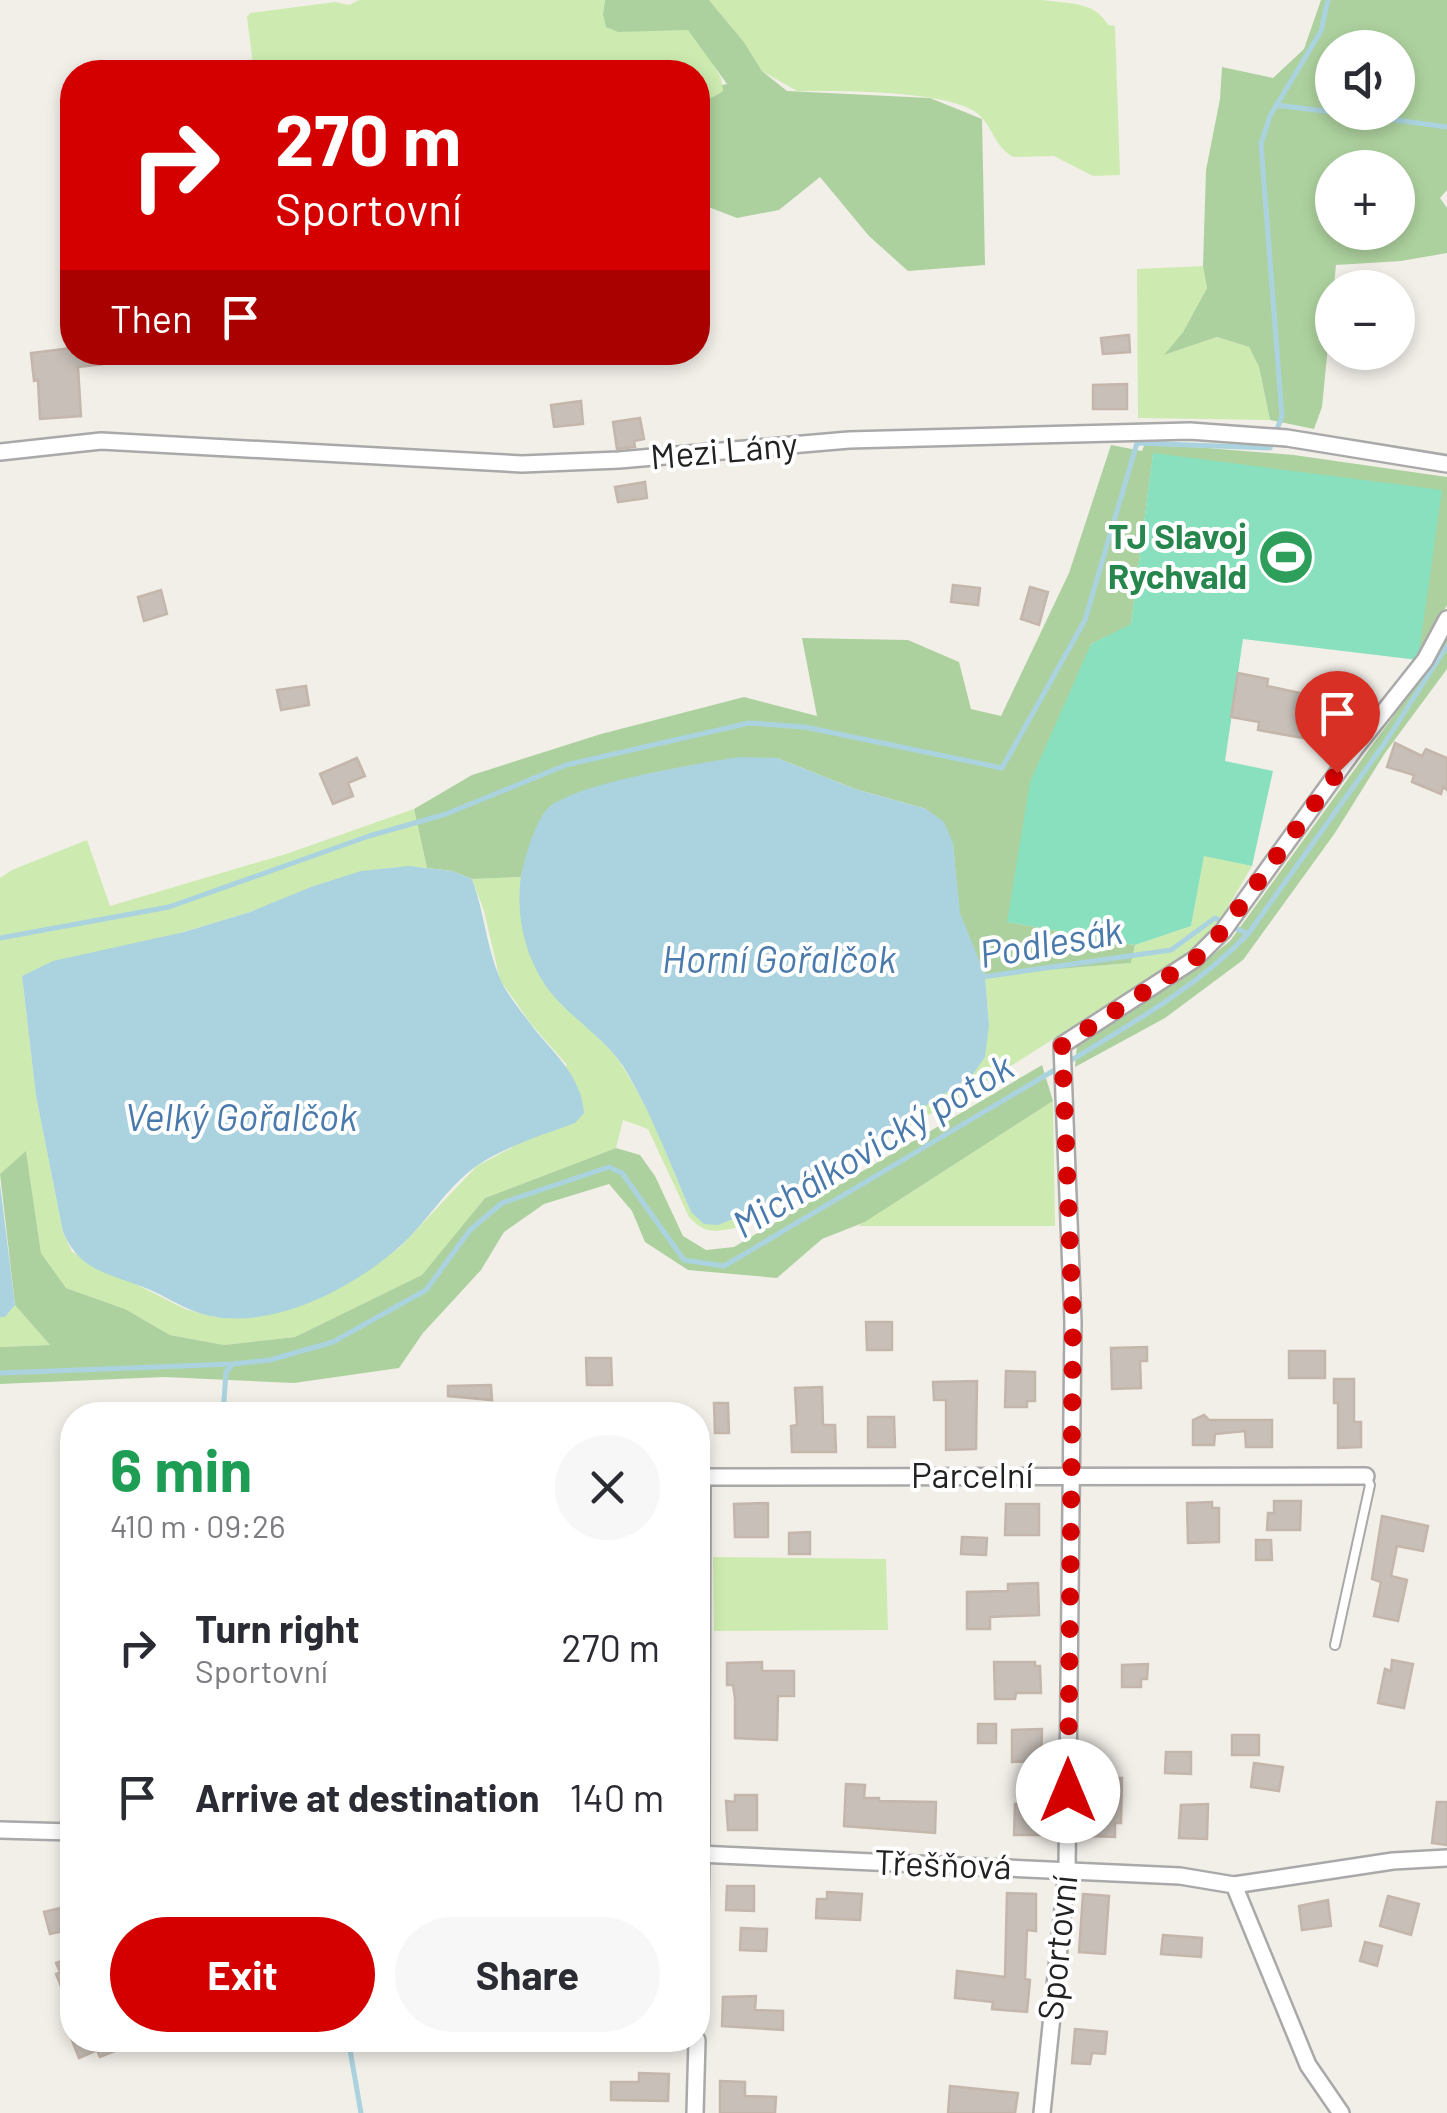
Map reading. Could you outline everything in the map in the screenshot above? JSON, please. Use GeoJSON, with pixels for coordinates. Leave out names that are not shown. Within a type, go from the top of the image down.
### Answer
{"type":"FeatureCollection","features":[{"type":"Feature","properties":{"kind":"street","name":"Mezi Lány"},"geometry":{"type":"LineString","coordinates":[[0,452],[102,442],[522,464],[619,460],[849,440],[1190,431],[1287,438],[1447,464]]}},
{"type":"Feature","properties":{"kind":"street","name":"Sportovní"},"geometry":{"type":"LineString","coordinates":[[1042,2113],[1067,1870],[1073,1322],[1062,1045],[1195,959],[1223,930],[1425,660],[1447,620]]}},
{"type":"Feature","properties":{"kind":"street","name":"Parcelní"},"geometry":{"type":"LineString","coordinates":[[710,1476],[1366,1476]]}},
{"type":"Feature","properties":{"kind":"street"},"geometry":{"type":"LineString","coordinates":[[0,1830],[60,1832]]}},
{"type":"Feature","properties":{"kind":"street","name":"Třešňová"},"geometry":{"type":"LineString","coordinates":[[710,1854],[1180,1876],[1234,1885],[1393,1861],[1447,1858]]}},
{"type":"Feature","properties":{"kind":"street"},"geometry":{"type":"LineString","coordinates":[[1234,1885],[1308,2065],[1341,2113]]}},
{"type":"Feature","properties":{"kind":"street"},"geometry":{"type":"LineString","coordinates":[[695,2113],[697,2052]]}},
{"type":"Feature","properties":{"kind":"lane"},"geometry":{"type":"LineString","coordinates":[[1335,1645],[1370,1485],[1366,1476]]}},
{"type":"Feature","properties":{"kind":"green space"},"geometry":{"type":"Polygon","coordinates":[[[359,0],[605,0],[603,14],[688,29],[701,44],[721,78],[723,91],[710,98],[710,60],[252,60],[247,17],[250,13],[335,2],[349,5],[359,0]]]}},
{"type":"Feature","properties":{"kind":"green space"},"geometry":{"type":"Polygon","coordinates":[[[605,0],[709,0],[762,71],[787,91],[930,98],[982,119],[985,265],[908,271],[869,236],[820,177],[779,210],[737,218],[710,208],[710,98],[727,84],[688,30],[618,32],[606,27],[605,0]]]}},
{"type":"Feature","properties":{"kind":"green space"},"geometry":{"type":"Polygon","coordinates":[[[709,0],[1043,0],[1088,8],[1108,25],[1115,26],[1120,175],[1093,176],[1054,156],[1013,157],[1001,147],[980,116],[958,104],[888,93],[797,91],[762,71],[709,0]]]}},
{"type":"Feature","properties":{"kind":"green space"},"geometry":{"type":"Polygon","coordinates":[[[1321,0],[1447,0],[1447,190],[1440,198],[1447,208],[1447,253],[1315,270],[1315,370],[1326,370],[1322,407],[1314,429],[1270,420],[1259,367],[1249,347],[1217,337],[1164,355],[1183,332],[1207,288],[1203,266],[1206,170],[1222,67],[1273,78],[1304,49],[1321,0]]]}},
{"type":"Feature","properties":{"kind":"green space"},"geometry":{"type":"Polygon","coordinates":[[[1203,266],[1207,288],[1167,354],[1217,337],[1249,347],[1259,367],[1270,420],[1138,418],[1137,269],[1203,266]]]}},
{"type":"Feature","properties":{"kind":"green space"},"geometry":{"type":"Polygon","coordinates":[[[1145,443],[1294,455],[1447,477],[1447,605],[1418,660],[1153,454],[1131,625],[1091,644],[1008,922],[1135,945],[1131,963],[985,975],[959,913],[953,843],[926,809],[855,789],[777,758],[532,838],[521,877],[472,879],[452,871],[427,868],[414,809],[472,775],[601,734],[744,697],[817,716],[802,638],[908,640],[959,662],[971,709],[1001,716],[1069,573],[1111,445],[1142,451],[1145,443]]]}},
{"type":"Feature","properties":{"kind":"green space"},"geometry":{"type":"Polygon","coordinates":[[[1153,453],[1442,490],[1418,660],[1243,639],[1225,761],[1273,771],[1252,866],[1204,856],[1191,926],[1135,945],[1007,922],[1030,782],[1091,644],[1131,624],[1153,453]]]}},
{"type":"Feature","properties":{"kind":"green space"},"geometry":{"type":"Polygon","coordinates":[[[1447,631],[1447,669],[1243,960],[1165,1018],[1075,1067],[1077,1045],[1185,977],[1230,941],[1392,718],[1447,631]]]}},
{"type":"Feature","properties":{"kind":"green space"},"geometry":{"type":"Polygon","coordinates":[[[414,809],[427,868],[402,867],[355,874],[216,922],[22,976],[36,1096],[63,1232],[72,1252],[185,1309],[214,1317],[247,1318],[283,1310],[322,1297],[399,1248],[477,1166],[511,1148],[567,1065],[500,980],[484,911],[472,879],[521,877],[521,914],[535,966],[555,996],[607,1046],[626,1072],[653,1123],[691,1212],[989,1025],[985,975],[1131,963],[1135,945],[1191,926],[1204,855],[1252,866],[1215,929],[1177,961],[995,1076],[735,1228],[710,1230],[694,1223],[648,1129],[623,1120],[616,1148],[485,1198],[423,1275],[295,1337],[224,1345],[170,1335],[125,1309],[66,1288],[41,1253],[26,1152],[0,1174],[0,878],[87,840],[110,906],[286,854],[414,809]]]}},
{"type":"Feature","properties":{"kind":"green space"},"geometry":{"type":"Polygon","coordinates":[[[1042,1065],[1053,1101],[865,1222],[822,1239],[777,1278],[688,1270],[645,1242],[632,1211],[609,1184],[544,1204],[504,1232],[481,1270],[423,1333],[399,1368],[294,1383],[165,1377],[0,1384],[0,1347],[50,1345],[15,1305],[0,1174],[26,1151],[41,1253],[66,1288],[125,1309],[170,1335],[224,1345],[295,1337],[422,1275],[485,1198],[616,1148],[640,1155],[655,1176],[683,1236],[706,1250],[734,1247],[1042,1065]]]}},
{"type":"Feature","properties":{"kind":"green space"},"geometry":{"type":"Polygon","coordinates":[[[1053,1101],[1055,1226],[858,1226],[865,1222],[1053,1101]]]}},
{"type":"Feature","properties":{"kind":"green space"},"geometry":{"type":"Polygon","coordinates":[[[15,1305],[50,1345],[0,1347],[0,1317],[5,1317],[15,1305]]]}},
{"type":"Feature","properties":{"kind":"green space"},"geometry":{"type":"Polygon","coordinates":[[[713,1557],[886,1559],[888,1630],[714,1631],[713,1557]]]}},
{"type":"Feature","properties":{"kind":"water","name":"Horní Gořalčok"},"geometry":{"type":"Polygon","coordinates":[[[740,757],[777,758],[855,789],[926,809],[944,822],[953,843],[960,913],[985,975],[989,1025],[985,1057],[971,1077],[837,1162],[718,1225],[704,1224],[691,1212],[646,1107],[619,1061],[565,1008],[538,973],[524,936],[520,884],[539,821],[549,807],[564,798],[640,775],[740,757]]]}},
{"type":"Feature","properties":{"kind":"water","name":"Velký Gořalčok"},"geometry":{"type":"Polygon","coordinates":[[[409,866],[452,871],[472,879],[502,982],[571,1075],[584,1113],[575,1123],[478,1165],[379,1263],[335,1291],[285,1311],[260,1317],[210,1316],[88,1264],[70,1246],[63,1232],[36,1096],[22,976],[53,961],[184,932],[250,912],[361,871],[409,866]]]}},
{"type":"Feature","properties":{"kind":"water"},"geometry":{"type":"Polygon","coordinates":[[[0,1184],[15,1305],[5,1317],[0,1317],[0,1184]]]}},
{"type":"Feature","properties":{"kind":"building"},"geometry":{"type":"Polygon","coordinates":[[[1129,335],[1130,352],[1103,354],[1101,338],[1129,335]]]}},
{"type":"Feature","properties":{"kind":"building"},"geometry":{"type":"Polygon","coordinates":[[[60,349],[60,365],[95,365],[78,367],[81,416],[40,419],[38,380],[34,381],[31,353],[60,349]]]}},
{"type":"Feature","properties":{"kind":"building"},"geometry":{"type":"Polygon","coordinates":[[[1127,384],[1127,409],[1093,409],[1093,385],[1127,384]]]}},
{"type":"Feature","properties":{"kind":"building"},"geometry":{"type":"Polygon","coordinates":[[[581,401],[583,424],[554,427],[551,405],[581,401]]]}},
{"type":"Feature","properties":{"kind":"building"},"geometry":{"type":"Polygon","coordinates":[[[640,418],[644,439],[634,441],[635,447],[617,449],[613,422],[640,418]]]}},
{"type":"Feature","properties":{"kind":"building"},"geometry":{"type":"Polygon","coordinates":[[[645,482],[647,498],[618,502],[615,487],[645,482]]]}},
{"type":"Feature","properties":{"kind":"building"},"geometry":{"type":"Polygon","coordinates":[[[953,585],[980,588],[978,605],[951,602],[953,585]]]}},
{"type":"Feature","properties":{"kind":"building"},"geometry":{"type":"Polygon","coordinates":[[[1030,587],[1048,592],[1039,625],[1021,619],[1030,587]]]}},
{"type":"Feature","properties":{"kind":"building"},"geometry":{"type":"Polygon","coordinates":[[[161,590],[167,614],[144,621],[138,597],[161,590]]]}},
{"type":"Feature","properties":{"kind":"building"},"geometry":{"type":"Polygon","coordinates":[[[1238,673],[1268,679],[1267,686],[1360,706],[1356,728],[1348,727],[1346,735],[1328,732],[1326,742],[1258,730],[1259,722],[1231,717],[1238,673]]]}},
{"type":"Feature","properties":{"kind":"building"},"geometry":{"type":"Polygon","coordinates":[[[306,686],[309,705],[281,710],[277,690],[306,686]]]}},
{"type":"Feature","properties":{"kind":"building"},"geometry":{"type":"Polygon","coordinates":[[[1395,743],[1422,756],[1426,749],[1447,758],[1447,790],[1443,787],[1441,794],[1412,782],[1414,775],[1387,767],[1395,743]]]}},
{"type":"Feature","properties":{"kind":"building"},"geometry":{"type":"Polygon","coordinates":[[[357,758],[365,776],[348,783],[353,796],[333,804],[320,774],[357,758]]]}},
{"type":"Feature","properties":{"kind":"building"},"geometry":{"type":"Polygon","coordinates":[[[866,1322],[892,1322],[892,1350],[867,1350],[866,1322]]]}},
{"type":"Feature","properties":{"kind":"building"},"geometry":{"type":"Polygon","coordinates":[[[1147,1347],[1147,1361],[1140,1361],[1141,1388],[1112,1389],[1111,1348],[1147,1347]]]}},
{"type":"Feature","properties":{"kind":"building"},"geometry":{"type":"Polygon","coordinates":[[[1289,1351],[1325,1351],[1325,1378],[1289,1378],[1289,1351]]]}},
{"type":"Feature","properties":{"kind":"building"},"geometry":{"type":"Polygon","coordinates":[[[586,1358],[611,1358],[612,1385],[587,1385],[586,1358]]]}},
{"type":"Feature","properties":{"kind":"building"},"geometry":{"type":"Polygon","coordinates":[[[1006,1371],[1035,1372],[1035,1401],[1027,1401],[1027,1407],[1005,1407],[1006,1371]]]}},
{"type":"Feature","properties":{"kind":"building"},"geometry":{"type":"Polygon","coordinates":[[[1334,1379],[1354,1379],[1354,1422],[1361,1422],[1361,1447],[1338,1448],[1334,1379]]]}},
{"type":"Feature","properties":{"kind":"building"},"geometry":{"type":"Polygon","coordinates":[[[977,1381],[976,1449],[946,1450],[946,1400],[934,1400],[933,1382],[977,1381]]]}},
{"type":"Feature","properties":{"kind":"building"},"geometry":{"type":"Polygon","coordinates":[[[491,1385],[492,1400],[448,1396],[448,1386],[491,1385]]]}},
{"type":"Feature","properties":{"kind":"building"},"geometry":{"type":"Polygon","coordinates":[[[822,1387],[823,1425],[835,1425],[836,1452],[792,1452],[791,1426],[797,1425],[795,1388],[822,1387]]]}},
{"type":"Feature","properties":{"kind":"building"},"geometry":{"type":"Polygon","coordinates":[[[714,1403],[728,1403],[729,1433],[715,1433],[714,1403]]]}},
{"type":"Feature","properties":{"kind":"building"},"geometry":{"type":"Polygon","coordinates":[[[1204,1415],[1209,1420],[1272,1420],[1272,1447],[1246,1447],[1245,1431],[1215,1434],[1214,1445],[1193,1445],[1193,1420],[1204,1415]]]}},
{"type":"Feature","properties":{"kind":"building"},"geometry":{"type":"Polygon","coordinates":[[[868,1417],[894,1417],[895,1447],[868,1447],[868,1417]]]}},
{"type":"Feature","properties":{"kind":"building"},"geometry":{"type":"Polygon","coordinates":[[[1274,1501],[1301,1501],[1300,1530],[1267,1530],[1268,1513],[1274,1513],[1274,1501]]]}},
{"type":"Feature","properties":{"kind":"building"},"geometry":{"type":"Polygon","coordinates":[[[1212,1502],[1212,1508],[1219,1508],[1219,1542],[1188,1543],[1187,1503],[1212,1502]]]}},
{"type":"Feature","properties":{"kind":"building"},"geometry":{"type":"Polygon","coordinates":[[[768,1503],[768,1537],[735,1537],[734,1504],[768,1503]]]}},
{"type":"Feature","properties":{"kind":"building"},"geometry":{"type":"Polygon","coordinates":[[[1006,1504],[1039,1504],[1039,1535],[1005,1535],[1006,1504]]]}},
{"type":"Feature","properties":{"kind":"building"},"geometry":{"type":"Polygon","coordinates":[[[1382,1516],[1428,1526],[1423,1551],[1397,1546],[1391,1576],[1407,1580],[1398,1621],[1374,1616],[1381,1582],[1372,1579],[1382,1516]]]}},
{"type":"Feature","properties":{"kind":"building"},"geometry":{"type":"Polygon","coordinates":[[[810,1532],[810,1554],[789,1554],[789,1533],[810,1532]]]}},
{"type":"Feature","properties":{"kind":"building"},"geometry":{"type":"Polygon","coordinates":[[[962,1537],[987,1538],[986,1555],[961,1554],[962,1537]]]}},
{"type":"Feature","properties":{"kind":"building"},"geometry":{"type":"Polygon","coordinates":[[[1256,1540],[1271,1540],[1272,1560],[1256,1560],[1256,1540]]]}},
{"type":"Feature","properties":{"kind":"building"},"geometry":{"type":"Polygon","coordinates":[[[1038,1583],[1039,1615],[990,1617],[990,1629],[967,1629],[967,1592],[1008,1591],[1008,1584],[1038,1583]]]}},
{"type":"Feature","properties":{"kind":"building"},"geometry":{"type":"Polygon","coordinates":[[[1392,1660],[1413,1664],[1404,1708],[1378,1703],[1385,1669],[1391,1671],[1392,1660]]]}},
{"type":"Feature","properties":{"kind":"building"},"geometry":{"type":"Polygon","coordinates":[[[762,1662],[762,1671],[794,1671],[794,1696],[778,1696],[777,1740],[735,1738],[735,1698],[733,1685],[727,1685],[727,1663],[762,1662]]]}},
{"type":"Feature","properties":{"kind":"building"},"geometry":{"type":"Polygon","coordinates":[[[994,1662],[1035,1662],[1035,1666],[1040,1666],[1041,1693],[1016,1693],[1015,1699],[995,1699],[994,1662]]]}},
{"type":"Feature","properties":{"kind":"building"},"geometry":{"type":"Polygon","coordinates":[[[1148,1664],[1147,1679],[1141,1679],[1141,1687],[1122,1687],[1122,1665],[1148,1664]]]}},
{"type":"Feature","properties":{"kind":"building"},"geometry":{"type":"Polygon","coordinates":[[[978,1724],[996,1724],[996,1743],[978,1743],[978,1724]]]}},
{"type":"Feature","properties":{"kind":"building"},"geometry":{"type":"Polygon","coordinates":[[[1042,1729],[1041,1761],[1012,1762],[1012,1730],[1042,1729]]]}},
{"type":"Feature","properties":{"kind":"building"},"geometry":{"type":"Polygon","coordinates":[[[1232,1735],[1259,1735],[1259,1755],[1232,1755],[1232,1735]]]}},
{"type":"Feature","properties":{"kind":"building"},"geometry":{"type":"Polygon","coordinates":[[[1166,1752],[1191,1752],[1191,1774],[1165,1773],[1166,1752]]]}},
{"type":"Feature","properties":{"kind":"building"},"geometry":{"type":"Polygon","coordinates":[[[1254,1763],[1283,1767],[1279,1791],[1251,1787],[1254,1763]]]}},
{"type":"Feature","properties":{"kind":"building"},"geometry":{"type":"Polygon","coordinates":[[[1122,1778],[1121,1823],[1115,1823],[1115,1837],[1088,1836],[1090,1781],[1122,1778]]]}},
{"type":"Feature","properties":{"kind":"building"},"geometry":{"type":"Polygon","coordinates":[[[846,1784],[865,1785],[864,1798],[879,1801],[936,1802],[935,1833],[844,1826],[846,1784]]]}},
{"type":"Feature","properties":{"kind":"building"},"geometry":{"type":"Polygon","coordinates":[[[735,1795],[757,1795],[757,1830],[728,1830],[726,1801],[735,1802],[735,1795]]]}},
{"type":"Feature","properties":{"kind":"building"},"geometry":{"type":"Polygon","coordinates":[[[1437,1802],[1447,1802],[1447,1845],[1432,1843],[1437,1802]]]}},
{"type":"Feature","properties":{"kind":"building"},"geometry":{"type":"Polygon","coordinates":[[[1015,1804],[1041,1805],[1040,1835],[1014,1835],[1015,1804]]]}},
{"type":"Feature","properties":{"kind":"building"},"geometry":{"type":"Polygon","coordinates":[[[1208,1804],[1207,1839],[1179,1838],[1181,1805],[1208,1804]]]}},
{"type":"Feature","properties":{"kind":"building"},"geometry":{"type":"Polygon","coordinates":[[[727,1886],[754,1886],[754,1911],[726,1910],[727,1886]]]}},
{"type":"Feature","properties":{"kind":"building"},"geometry":{"type":"Polygon","coordinates":[[[827,1892],[862,1894],[860,1920],[816,1918],[817,1899],[827,1899],[827,1892]]]}},
{"type":"Feature","properties":{"kind":"building"},"geometry":{"type":"Polygon","coordinates":[[[1007,1893],[1036,1894],[1036,1931],[1027,1930],[1027,2012],[992,2009],[993,2002],[955,1998],[957,1971],[1005,1977],[1007,1893]]]}},
{"type":"Feature","properties":{"kind":"building"},"geometry":{"type":"Polygon","coordinates":[[[1083,1894],[1109,1896],[1105,1954],[1079,1952],[1083,1894]]]}},
{"type":"Feature","properties":{"kind":"building"},"geometry":{"type":"Polygon","coordinates":[[[1388,1896],[1419,1904],[1411,1935],[1380,1926],[1388,1896]]]}},
{"type":"Feature","properties":{"kind":"building"},"geometry":{"type":"Polygon","coordinates":[[[1328,1900],[1331,1926],[1302,1930],[1299,1906],[1328,1900]]]}},
{"type":"Feature","properties":{"kind":"building"},"geometry":{"type":"Polygon","coordinates":[[[60,1908],[60,1932],[50,1934],[44,1912],[60,1908]]]}},
{"type":"Feature","properties":{"kind":"building"},"geometry":{"type":"Polygon","coordinates":[[[741,1928],[767,1929],[766,1951],[740,1950],[741,1928]]]}},
{"type":"Feature","properties":{"kind":"building"},"geometry":{"type":"Polygon","coordinates":[[[1163,1935],[1202,1938],[1201,1957],[1161,1954],[1163,1935]]]}},
{"type":"Feature","properties":{"kind":"building"},"geometry":{"type":"Polygon","coordinates":[[[1365,1942],[1382,1946],[1377,1966],[1360,1961],[1365,1942]]]}},
{"type":"Feature","properties":{"kind":"building"},"geometry":{"type":"Polygon","coordinates":[[[756,1996],[755,2010],[783,2011],[783,2030],[722,2026],[723,1997],[756,1996]]]}},
{"type":"Feature","properties":{"kind":"building"},"geometry":{"type":"Polygon","coordinates":[[[1075,2029],[1107,2032],[1105,2054],[1092,2053],[1090,2064],[1072,2063],[1075,2029]]]}},
{"type":"Feature","properties":{"kind":"building"},"geometry":{"type":"Polygon","coordinates":[[[639,2073],[669,2074],[668,2101],[611,2100],[611,2082],[639,2082],[639,2073]]]}},
{"type":"Feature","properties":{"kind":"building"},"geometry":{"type":"Polygon","coordinates":[[[720,2081],[745,2082],[745,2096],[776,2097],[775,2113],[720,2113],[720,2081]]]}},
{"type":"Feature","properties":{"kind":"building"},"geometry":{"type":"Polygon","coordinates":[[[950,2086],[1018,2093],[1015,2113],[948,2113],[950,2086]]]}},
{"type":"Feature","properties":{"kind":"waterway"},"geometry":{"type":"LineString","coordinates":[[0,938],[169,907],[369,836],[446,814],[566,765],[749,723],[805,727],[1002,768],[1085,620],[1137,443],[1270,448],[1282,416],[1261,144],[1270,116],[1321,31],[1328,0]]}},
{"type":"Feature","properties":{"kind":"waterway"},"geometry":{"type":"LineString","coordinates":[[1276,105],[1315,110]]}},
{"type":"Feature","properties":{"kind":"waterway"},"geometry":{"type":"LineString","coordinates":[[1415,123],[1447,127]]}},
{"type":"Feature","properties":{"kind":"waterway","name":"Michálkovický potok"},"geometry":{"type":"LineString","coordinates":[[1068,1062],[1185,988],[1248,934],[1384,744],[1447,646]]}},
{"type":"Feature","properties":{"kind":"waterway","name":"Podlesák"},"geometry":{"type":"LineString","coordinates":[[982,977],[1171,950],[1215,918],[1248,934]]}},
{"type":"Feature","properties":{"kind":"waterway","name":"Michálkovický potok"},"geometry":{"type":"LineString","coordinates":[[0,1373],[233,1364],[270,1360],[333,1342],[426,1290],[470,1230],[502,1203],[609,1167],[622,1173],[684,1260],[724,1266],[1058,1068]]}},
{"type":"Feature","properties":{"kind":"waterway"},"geometry":{"type":"LineString","coordinates":[[224,1402],[226,1372],[232,1365]]}},
{"type":"Feature","properties":{"kind":"waterway"},"geometry":{"type":"LineString","coordinates":[[350,2052],[361,2113]]}},
{"type":"Feature","properties":{"kind":"place","name":"TJ Slavoj Rychvald"},"geometry":{"type":"Point","coordinates":[1286,557]}},
{"type":"Feature","properties":{"kind":"route"},"geometry":{"type":"LineString","coordinates":[[1068,1791],[1073,1322],[1062,1045],[1195,959],[1223,930],[1337,773]]}}]}
